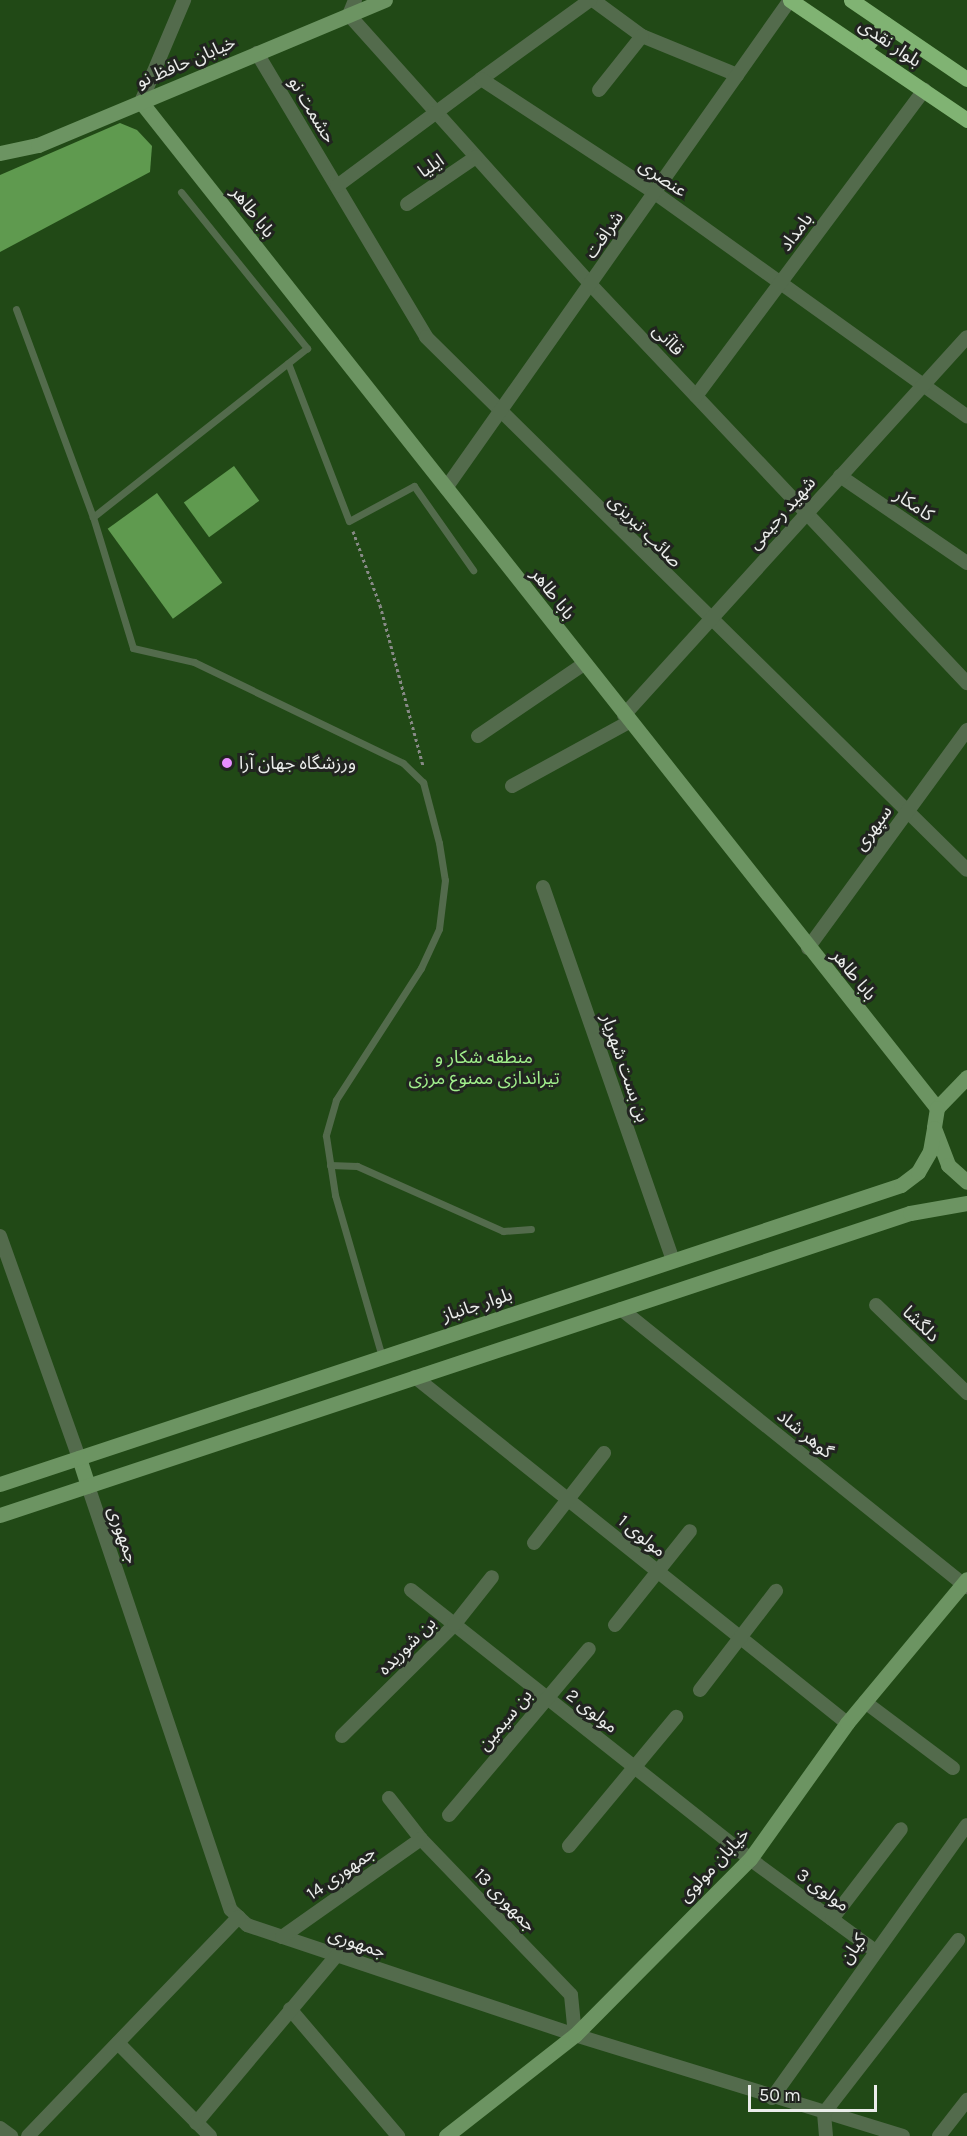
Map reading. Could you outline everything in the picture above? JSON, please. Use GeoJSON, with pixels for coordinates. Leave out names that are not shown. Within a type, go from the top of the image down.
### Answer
{"type":"FeatureCollection","features":[{"type":"Feature","properties":{"kind":"main road","name":"خیابان حافظ نو"},"geometry":{"type":"LineString","coordinates":[[0,153],[38,145],[385,0]]}},
{"type":"Feature","properties":{"kind":"main road","name":"بلوار نقدی"},"geometry":{"type":"LineString","coordinates":[[790,0],[967,120]]}},
{"type":"Feature","properties":{"kind":"main road","name":"بلوار نقدی"},"geometry":{"type":"LineString","coordinates":[[851,0],[967,80]]}},
{"type":"Feature","properties":{"kind":"main road"},"geometry":{"type":"LineString","coordinates":[[864,49],[885,23]]}},
{"type":"Feature","properties":{"kind":"main road","name":"بابا طاهر"},"geometry":{"type":"LineString","coordinates":[[141,102],[808,948],[937,1108]]}},
{"type":"Feature","properties":{"kind":"main road"},"geometry":{"type":"LineString","coordinates":[[937,1108],[967,1077]]}},
{"type":"Feature","properties":{"kind":"main road","name":"بلوار جانباز"},"geometry":{"type":"LineString","coordinates":[[0,1484],[901,1185],[922,1165],[934,1128],[937,1108]]}},
{"type":"Feature","properties":{"kind":"main road"},"geometry":{"type":"LineString","coordinates":[[934,1128],[948,1165],[967,1182]]}},
{"type":"Feature","properties":{"kind":"main road"},"geometry":{"type":"LineString","coordinates":[[0,1515],[910,1213],[967,1203]]}},
{"type":"Feature","properties":{"kind":"main road"},"geometry":{"type":"LineString","coordinates":[[79,1458],[88,1486]]}},
{"type":"Feature","properties":{"kind":"main road","name":"خیابان مولوی"},"geometry":{"type":"LineString","coordinates":[[446,2136],[575,2036],[750,1859],[847,1723],[966,1583]]}},
{"type":"Feature","properties":{"kind":"street"},"geometry":{"type":"LineString","coordinates":[[141,102],[184,0]]}},
{"type":"Feature","properties":{"kind":"street"},"geometry":{"type":"LineString","coordinates":[[349,15],[355,0]]}},
{"type":"Feature","properties":{"kind":"street"},"geometry":{"type":"LineString","coordinates":[[337,186],[592,0],[642,36],[737,75]]}},
{"type":"Feature","properties":{"kind":"street","name":"شرافت"},"geometry":{"type":"LineString","coordinates":[[446,488],[790,0]]}},
{"type":"Feature","properties":{"kind":"street","name":"قاآنی"},"geometry":{"type":"LineString","coordinates":[[349,15],[591,285],[967,683]]}},
{"type":"Feature","properties":{"kind":"street"},"geometry":{"type":"LineString","coordinates":[[599,90],[642,36]]}},
{"type":"Feature","properties":{"kind":"street","name":"حشمت نو"},"geometry":{"type":"LineString","coordinates":[[257,53],[337,186]]}},
{"type":"Feature","properties":{"kind":"street","name":"عنصری"},"geometry":{"type":"LineString","coordinates":[[482,80],[656,193],[967,416]]}},
{"type":"Feature","properties":{"kind":"street","name":"بامداد"},"geometry":{"type":"LineString","coordinates":[[696,396],[924,90]]}},
{"type":"Feature","properties":{"kind":"street","name":"ایلیا"},"geometry":{"type":"LineString","coordinates":[[407,204],[476,157]]}},
{"type":"Feature","properties":{"kind":"street","name":"صائب تبریزی"},"geometry":{"type":"LineString","coordinates":[[337,186],[426,337],[709,621],[967,870]]}},
{"type":"Feature","properties":{"kind":"street","name":"شهید رحیمی"},"geometry":{"type":"LineString","coordinates":[[512,786],[627,718],[709,621],[967,337]]}},
{"type":"Feature","properties":{"kind":"street","name":"کامکار"},"geometry":{"type":"LineString","coordinates":[[840,476],[967,563]]}},
{"type":"Feature","properties":{"kind":"street"},"geometry":{"type":"LineString","coordinates":[[478,736],[584,664]]}},
{"type":"Feature","properties":{"kind":"street","name":"سپهری"},"geometry":{"type":"LineString","coordinates":[[808,948],[967,730]]}},
{"type":"Feature","properties":{"kind":"street","name":"بن بست شهریار"},"geometry":{"type":"LineString","coordinates":[[543,887],[673,1261]]}},
{"type":"Feature","properties":{"kind":"street"},"geometry":{"type":"LineString","coordinates":[[0,1236],[79,1458]]}},
{"type":"Feature","properties":{"kind":"street","name":"دلگشا"},"geometry":{"type":"LineString","coordinates":[[876,1305],[967,1393]]}},
{"type":"Feature","properties":{"kind":"street","name":"گوهر شاد"},"geometry":{"type":"LineString","coordinates":[[621,1309],[966,1583]]}},
{"type":"Feature","properties":{"kind":"street","name":"مولوی 1"},"geometry":{"type":"LineString","coordinates":[[415,1377],[847,1723]]}},
{"type":"Feature","properties":{"kind":"street"},"geometry":{"type":"LineString","coordinates":[[534,1543],[604,1454]]}},
{"type":"Feature","properties":{"kind":"street","name":"جمهوری"},"geometry":{"type":"LineString","coordinates":[[88,1486],[231,1910],[239,1917],[282,1936],[575,2036],[903,2136]]}},
{"type":"Feature","properties":{"kind":"street"},"geometry":{"type":"LineString","coordinates":[[615,1625],[690,1531]]}},
{"type":"Feature","properties":{"kind":"street","name":"بن شوریده"},"geometry":{"type":"LineString","coordinates":[[342,1736],[454,1624],[492,1576]]}},
{"type":"Feature","properties":{"kind":"street","name":"مولوی 2"},"geometry":{"type":"LineString","coordinates":[[411,1590],[750,1859]]}},
{"type":"Feature","properties":{"kind":"street"},"geometry":{"type":"LineString","coordinates":[[700,1690],[776,1591]]}},
{"type":"Feature","properties":{"kind":"street","name":"بن سیمین"},"geometry":{"type":"LineString","coordinates":[[448,1815],[588,1649]]}},
{"type":"Feature","properties":{"kind":"street"},"geometry":{"type":"LineString","coordinates":[[865,1702],[953,1768]]}},
{"type":"Feature","properties":{"kind":"street"},"geometry":{"type":"LineString","coordinates":[[569,1846],[676,1716]]}},
{"type":"Feature","properties":{"kind":"street","name":"جمهوری 13"},"geometry":{"type":"LineString","coordinates":[[389,1798],[421,1839],[571,1995],[575,2036]]}},
{"type":"Feature","properties":{"kind":"street","name":"کیان"},"geometry":{"type":"LineString","coordinates":[[772,2097],[874,1950],[967,1824]]}},
{"type":"Feature","properties":{"kind":"street"},"geometry":{"type":"LineString","coordinates":[[832,1919],[901,1828]]}},
{"type":"Feature","properties":{"kind":"street","name":"جمهوری 14"},"geometry":{"type":"LineString","coordinates":[[282,1936],[421,1839]]}},
{"type":"Feature","properties":{"kind":"street","name":"مولوی 3"},"geometry":{"type":"LineString","coordinates":[[750,1859],[874,1950]]}},
{"type":"Feature","properties":{"kind":"street"},"geometry":{"type":"LineString","coordinates":[[28,2136],[239,1917]]}},
{"type":"Feature","properties":{"kind":"street"},"geometry":{"type":"LineString","coordinates":[[826,2136],[824,2113],[958,1940]]}},
{"type":"Feature","properties":{"kind":"street"},"geometry":{"type":"LineString","coordinates":[[196,2123],[337,1955]]}},
{"type":"Feature","properties":{"kind":"street"},"geometry":{"type":"LineString","coordinates":[[290,2009],[398,2136]]}},
{"type":"Feature","properties":{"kind":"street"},"geometry":{"type":"LineString","coordinates":[[118,2043],[210,2136]]}},
{"type":"Feature","properties":{"kind":"street"},"geometry":{"type":"LineString","coordinates":[[939,2136],[967,2100]]}},
{"type":"Feature","properties":{"kind":"street"},"geometry":{"type":"LineString","coordinates":[[0,2128],[11,2136]]}},
{"type":"Feature","properties":{"kind":"lane"},"geometry":{"type":"LineString","coordinates":[[93,517],[307,348],[181,192]]}},
{"type":"Feature","properties":{"kind":"lane"},"geometry":{"type":"LineString","coordinates":[[16,309],[93,517],[133,648],[194,662],[403,763],[423,782],[445,880],[439,929],[421,968],[336,1100],[326,1136],[330,1165],[356,1274],[382,1357]]}},
{"type":"Feature","properties":{"kind":"lane"},"geometry":{"type":"LineString","coordinates":[[288,363],[349,521],[414,486],[473,570]]}},
{"type":"Feature","properties":{"kind":"lane"},"geometry":{"type":"LineString","coordinates":[[330,1165],[357,1166],[503,1231],[531,1229]]}},
{"type":"Feature","properties":{"kind":"path"},"geometry":{"type":"LineString","coordinates":[[349,521],[383,616],[423,761],[423,782]]}},
{"type":"Feature","properties":{"kind":"green space","name":"منطقه شکار و تیراندازی ممنوع مرزی"},"geometry":{"type":"Polygon","coordinates":[[[0,0],[967,0],[967,2136],[0,2136],[0,0]]]}},
{"type":"Feature","properties":{"kind":"building"},"geometry":{"type":"Polygon","coordinates":[[[120,123],[137,130],[152,146],[150,172],[0,252],[0,175],[120,123]]]}},
{"type":"Feature","properties":{"kind":"building"},"geometry":{"type":"Polygon","coordinates":[[[234,466],[259,501],[209,537],[184,502],[234,466]]]}},
{"type":"Feature","properties":{"kind":"building"},"geometry":{"type":"Polygon","coordinates":[[[157,493],[222,583],[173,619],[108,529],[157,493]]]}},
{"type":"Feature","properties":{"kind":"place","name":"ورزشگاه جهان آرا"},"geometry":{"type":"Point","coordinates":[227,763]}}]}
